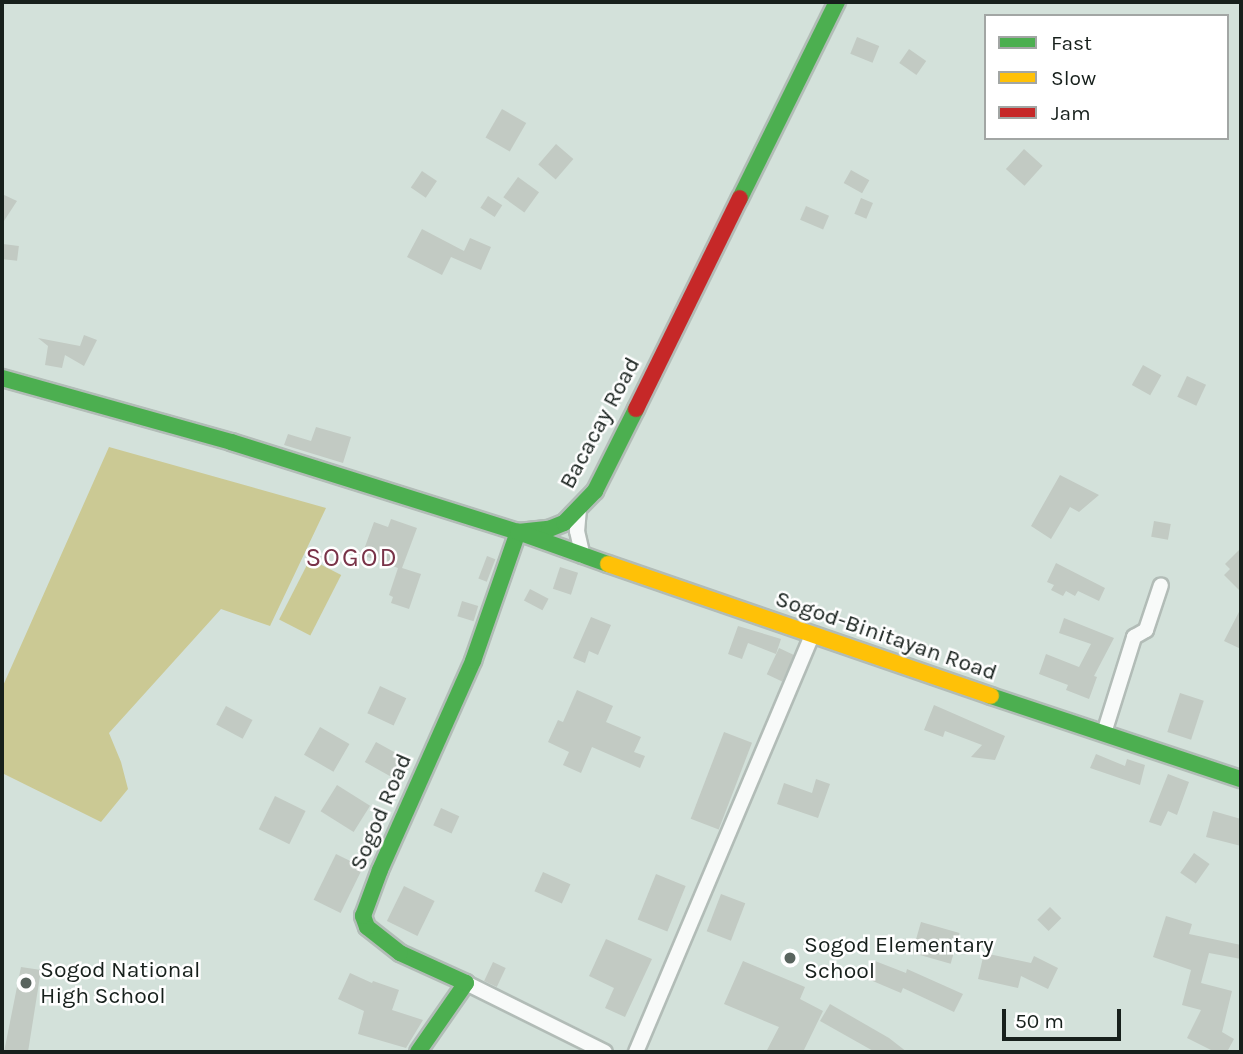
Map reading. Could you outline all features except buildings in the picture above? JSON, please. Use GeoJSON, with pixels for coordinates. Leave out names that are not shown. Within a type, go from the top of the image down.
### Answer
{"type":"FeatureCollection","features":[{"type":"Feature","properties":{"kind":"street","name":"Bacacay Road"},"geometry":{"type":"LineString","coordinates":[[2,378],[231,442],[518,531],[549,530],[564,523],[595,491],[838,2]]}},
{"type":"Feature","properties":{"kind":"street"},"geometry":{"type":"LineString","coordinates":[[579,509],[577,531],[583,556]]}},
{"type":"Feature","properties":{"kind":"street","name":"Sogod-Binitayan Road"},"geometry":{"type":"LineString","coordinates":[[518,531],[812,636],[1241,779]]}},
{"type":"Feature","properties":{"kind":"street","name":"Sogod Road"},"geometry":{"type":"LineString","coordinates":[[466,983],[400,953],[367,927],[363,916],[380,870],[473,661],[518,531]]}},
{"type":"Feature","properties":{"kind":"street"},"geometry":{"type":"LineString","coordinates":[[1104,733],[1134,637],[1146,630],[1161,585]]}},
{"type":"Feature","properties":{"kind":"street"},"geometry":{"type":"LineString","coordinates":[[636,1052],[812,636]]}},
{"type":"Feature","properties":{"kind":"street"},"geometry":{"type":"LineString","coordinates":[[418,1052],[466,983],[605,1052]]}},
{"type":"Feature","properties":{"kind":"shaded area"},"geometry":{"type":"Polygon","coordinates":[[[109,447],[326,508],[270,626],[221,609],[109,733],[128,789],[101,822],[2,773],[2,688],[109,447]]]}},
{"type":"Feature","properties":{"kind":"shaded area"},"geometry":{"type":"Polygon","coordinates":[[[310,559],[341,575],[310,635],[279,620],[310,559]]]}},
{"type":"Feature","properties":{"kind":"traffic: fast"},"geometry":{"type":"LineString","coordinates":[[740,198],[837,2]]}},
{"type":"Feature","properties":{"kind":"traffic: fast"},"geometry":{"type":"LineString","coordinates":[[2,378],[231,442],[518,532],[549,529],[564,523],[595,491],[636,409]]}},
{"type":"Feature","properties":{"kind":"traffic: fast"},"geometry":{"type":"LineString","coordinates":[[418,1052],[466,983],[400,953],[367,927],[363,916],[380,870],[473,661],[518,532],[608,564]]}},
{"type":"Feature","properties":{"kind":"traffic: fast"},"geometry":{"type":"LineString","coordinates":[[991,696],[1241,779]]}},
{"type":"Feature","properties":{"kind":"traffic: slow"},"geometry":{"type":"LineString","coordinates":[[608,564],[991,696]]}},
{"type":"Feature","properties":{"kind":"traffic: jam"},"geometry":{"type":"LineString","coordinates":[[636,409],[740,198]]}},
{"type":"Feature","properties":{"kind":"place","name":"Sogod Elementary School"},"geometry":{"type":"Point","coordinates":[790,958]}},
{"type":"Feature","properties":{"kind":"place","name":"Sogod National High School"},"geometry":{"type":"Point","coordinates":[26,983]}},
{"type":"Feature","properties":{"kind":"district","name":"SOGOD"},"geometry":{"type":"Point","coordinates":[352,558]}}]}
